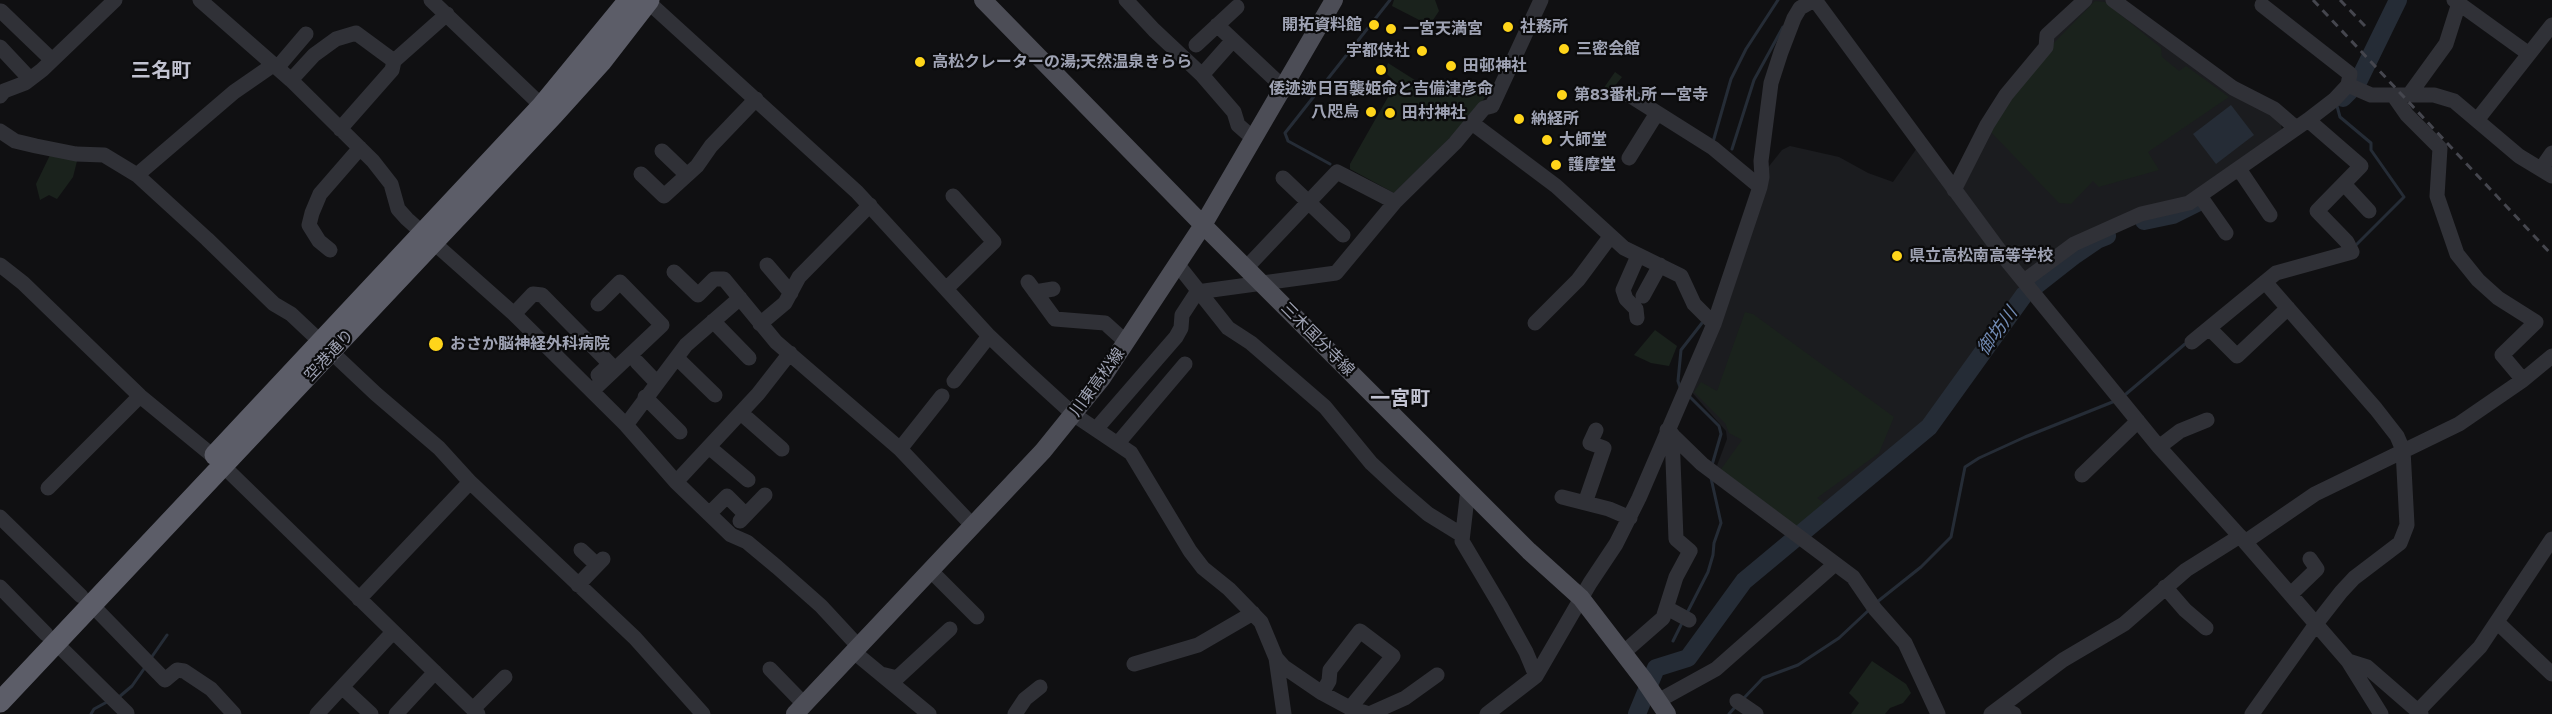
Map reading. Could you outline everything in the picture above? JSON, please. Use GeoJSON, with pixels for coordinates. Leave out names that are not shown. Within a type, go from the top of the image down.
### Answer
{"type":"FeatureCollection","features":[{"type":"Feature","properties":{"kind":"highway","name":"空港通り"},"geometry":{"type":"LineString","coordinates":[[429,238],[542,106],[643,0]]}},
{"type":"Feature","properties":{"kind":"highway","name":"空港通り"},"geometry":{"type":"LineString","coordinates":[[0,682],[51,638],[87,601],[429,238],[601,62],[643,0]]}},
{"type":"Feature","properties":{"kind":"highway","name":"空港通り"},"geometry":{"type":"LineString","coordinates":[[0,702],[51,638]]}},
{"type":"Feature","properties":{"kind":"main road","name":"三木国分寺線"},"geometry":{"type":"LineString","coordinates":[[983,0],[1203,225],[1529,551],[1581,598],[1657,702]]}},
{"type":"Feature","properties":{"kind":"main road","name":"川東高松線"},"geometry":{"type":"LineString","coordinates":[[799,709],[973,526],[1102,378],[1178,266],[1254,140],[1334,0]]}},
{"type":"Feature","properties":{"kind":"street"},"geometry":{"type":"LineString","coordinates":[[0,96],[4,91],[30,79],[115,0]]}},
{"type":"Feature","properties":{"kind":"street"},"geometry":{"type":"LineString","coordinates":[[200,0],[291,80],[360,148],[391,184],[398,209],[514,314],[590,388],[676,482],[731,535],[747,542],[821,606],[857,650],[928,714]]}},
{"type":"Feature","properties":{"kind":"street"},"geometry":{"type":"LineString","coordinates":[[432,0],[542,106]]}},
{"type":"Feature","properties":{"kind":"street"},"geometry":{"type":"LineString","coordinates":[[643,0],[756,99],[870,205],[989,336],[1073,414],[1131,453],[1190,551],[1203,567],[1261,622],[1276,658],[1284,714]]}},
{"type":"Feature","properties":{"kind":"street"},"geometry":{"type":"LineString","coordinates":[[1126,0],[1202,75],[1233,112],[1238,125],[1254,140]]}},
{"type":"Feature","properties":{"kind":"street"},"geometry":{"type":"LineString","coordinates":[[1097,428],[1176,337],[1181,328],[1182,315],[1197,292],[1336,273],[1395,202],[1484,108],[1492,106],[1541,0]]}},
{"type":"Feature","properties":{"kind":"street"},"geometry":{"type":"LineString","coordinates":[[1487,714],[1536,676],[1630,518],[1714,324],[1760,187],[1771,83],[1794,18],[1800,8],[1815,0],[1954,190],[2025,282],[2159,447],[2243,539],[2348,662],[2381,714]]}},
{"type":"Feature","properties":{"kind":"street"},"geometry":{"type":"LineString","coordinates":[[1954,190],[1987,124],[2006,95],[2046,46],[2047,36],[2085,0]]}},
{"type":"Feature","properties":{"kind":"street"},"geometry":{"type":"LineString","coordinates":[[2113,0],[2233,88],[2306,124],[2361,166],[2317,211],[2347,242],[2352,252],[2276,273],[2192,342]]}},
{"type":"Feature","properties":{"kind":"street"},"geometry":{"type":"LineString","coordinates":[[2401,95],[2446,44],[2461,3],[2529,54]]}},
{"type":"Feature","properties":{"kind":"street"},"geometry":{"type":"LineString","coordinates":[[2262,5],[2350,74],[2351,87]]}},
{"type":"Feature","properties":{"kind":"street"},"geometry":{"type":"LineString","coordinates":[[1196,45],[1237,8]]}},
{"type":"Feature","properties":{"kind":"street"},"geometry":{"type":"LineString","coordinates":[[1,11],[52,60]]}},
{"type":"Feature","properties":{"kind":"street"},"geometry":{"type":"LineString","coordinates":[[340,129],[392,70],[394,61],[447,14]]}},
{"type":"Feature","properties":{"kind":"street"},"geometry":{"type":"LineString","coordinates":[[1217,25],[1284,88]]}},
{"type":"Feature","properties":{"kind":"street"},"geometry":{"type":"LineString","coordinates":[[2477,120],[2552,25]]}},
{"type":"Feature","properties":{"kind":"street"},"geometry":{"type":"LineString","coordinates":[[291,80],[314,55],[336,39],[356,33],[394,61]]}},
{"type":"Feature","properties":{"kind":"street"},"geometry":{"type":"LineString","coordinates":[[137,176],[234,92],[275,66],[306,34]]}},
{"type":"Feature","properties":{"kind":"street"},"geometry":{"type":"LineString","coordinates":[[1202,75],[1233,40]]}},
{"type":"Feature","properties":{"kind":"street"},"geometry":{"type":"LineString","coordinates":[[0,47],[30,79]]}},
{"type":"Feature","properties":{"kind":"street"},"geometry":{"type":"LineString","coordinates":[[2025,282],[2074,244],[2141,214],[2203,199],[2306,124],[2351,87]]}},
{"type":"Feature","properties":{"kind":"street"},"geometry":{"type":"LineString","coordinates":[[2351,87],[2372,95],[2434,95],[2454,101],[2519,156],[2547,173],[2552,153]]}},
{"type":"Feature","properties":{"kind":"street"},"geometry":{"type":"LineString","coordinates":[[1629,95],[1713,148],[1760,187]]}},
{"type":"Feature","properties":{"kind":"street"},"geometry":{"type":"LineString","coordinates":[[2401,95],[2407,115],[2440,148],[2438,196],[2457,254],[2478,280],[2498,298],[2536,322],[2502,356],[2523,380]]}},
{"type":"Feature","properties":{"kind":"street"},"geometry":{"type":"LineString","coordinates":[[641,174],[664,196],[687,175],[756,99]]}},
{"type":"Feature","properties":{"kind":"street"},"geometry":{"type":"LineString","coordinates":[[1629,158],[1657,113]]}},
{"type":"Feature","properties":{"kind":"street"},"geometry":{"type":"LineString","coordinates":[[1472,123],[1556,186],[1610,237],[1638,256],[1681,276],[1694,304],[1714,324]]}},
{"type":"Feature","properties":{"kind":"street"},"geometry":{"type":"LineString","coordinates":[[0,131],[15,141],[36,146],[76,154],[104,155],[137,176],[207,238],[274,304],[291,314],[325,348],[439,448],[470,482],[635,638],[704,714]]}},
{"type":"Feature","properties":{"kind":"street"},"geometry":{"type":"LineString","coordinates":[[330,250],[319,241],[309,225],[312,213],[320,194],[360,148]]}},
{"type":"Feature","properties":{"kind":"street"},"geometry":{"type":"LineString","coordinates":[[662,150],[687,175]]}},
{"type":"Feature","properties":{"kind":"street"},"geometry":{"type":"LineString","coordinates":[[1247,267],[1337,172],[1395,202]]}},
{"type":"Feature","properties":{"kind":"street"},"geometry":{"type":"LineString","coordinates":[[2240,172],[2270,215]]}},
{"type":"Feature","properties":{"kind":"street"},"geometry":{"type":"LineString","coordinates":[[1283,178],[1343,236]]}},
{"type":"Feature","properties":{"kind":"street"},"geometry":{"type":"LineString","coordinates":[[2344,184],[2369,211]]}},
{"type":"Feature","properties":{"kind":"street"},"geometry":{"type":"LineString","coordinates":[[946,289],[994,242],[953,196]]}},
{"type":"Feature","properties":{"kind":"street"},"geometry":{"type":"LineString","coordinates":[[2203,199],[2226,234]]}},
{"type":"Feature","properties":{"kind":"street"},"geometry":{"type":"LineString","coordinates":[[760,324],[785,303],[799,277],[870,205]]}},
{"type":"Feature","properties":{"kind":"street"},"geometry":{"type":"LineString","coordinates":[[1535,323],[1578,280],[1610,237]]}},
{"type":"Feature","properties":{"kind":"street"},"geometry":{"type":"LineString","coordinates":[[1637,318],[1636,309],[1626,299],[1623,290],[1638,256]]}},
{"type":"Feature","properties":{"kind":"street"},"geometry":{"type":"LineString","coordinates":[[0,265],[23,282],[140,396],[218,461],[475,712],[505,677]]}},
{"type":"Feature","properties":{"kind":"street"},"geometry":{"type":"LineString","coordinates":[[767,265],[791,293]]}},
{"type":"Feature","properties":{"kind":"street"},"geometry":{"type":"LineString","coordinates":[[1643,296],[1660,265]]}},
{"type":"Feature","properties":{"kind":"street"},"geometry":{"type":"LineString","coordinates":[[1178,266],[1228,328],[1251,343],[1325,407],[1371,463],[1399,489],[1428,514],[1462,535]]}},
{"type":"Feature","properties":{"kind":"street"},"geometry":{"type":"LineString","coordinates":[[674,272],[698,295],[714,279],[724,279],[760,324],[790,354],[900,449],[973,526]]}},
{"type":"Feature","properties":{"kind":"street"},"geometry":{"type":"LineString","coordinates":[[590,388],[662,325],[620,282],[598,304]]}},
{"type":"Feature","properties":{"kind":"street"},"geometry":{"type":"LineString","coordinates":[[2252,714],[2316,624],[2354,578],[2391,551],[2405,534],[2407,525],[2403,450],[2397,436],[2265,282]]}},
{"type":"Feature","properties":{"kind":"street"},"geometry":{"type":"LineString","coordinates":[[1053,289],[1031,287],[1055,320],[1083,315],[1106,323],[1126,342]]}},
{"type":"Feature","properties":{"kind":"street"},"geometry":{"type":"LineString","coordinates":[[514,314],[533,294],[542,295],[610,364],[590,388]]}},
{"type":"Feature","properties":{"kind":"street"},"geometry":{"type":"LineString","coordinates":[[626,425],[686,345],[740,298]]}},
{"type":"Feature","properties":{"kind":"street"},"geometry":{"type":"LineString","coordinates":[[2209,328],[2237,356],[2288,308]]}},
{"type":"Feature","properties":{"kind":"street"},"geometry":{"type":"LineString","coordinates":[[713,321],[749,358]]}},
{"type":"Feature","properties":{"kind":"street"},"geometry":{"type":"LineString","coordinates":[[954,381],[989,336]]}},
{"type":"Feature","properties":{"kind":"street"},"geometry":{"type":"LineString","coordinates":[[676,482],[741,413],[790,354]]}},
{"type":"Feature","properties":{"kind":"street"},"geometry":{"type":"LineString","coordinates":[[1995,710],[2063,660],[2124,624],[2199,560],[2243,539],[2315,494],[2458,424],[2523,380],[2552,356]]}},
{"type":"Feature","properties":{"kind":"street"},"geometry":{"type":"LineString","coordinates":[[677,358],[715,395]]}},
{"type":"Feature","properties":{"kind":"street"},"geometry":{"type":"LineString","coordinates":[[637,362],[657,383]]}},
{"type":"Feature","properties":{"kind":"street"},"geometry":{"type":"LineString","coordinates":[[1118,443],[1185,364]]}},
{"type":"Feature","properties":{"kind":"street"},"geometry":{"type":"LineString","coordinates":[[48,488],[140,396]]}},
{"type":"Feature","properties":{"kind":"street"},"geometry":{"type":"LineString","coordinates":[[900,449],[942,396]]}},
{"type":"Feature","properties":{"kind":"street"},"geometry":{"type":"LineString","coordinates":[[645,398],[680,432]]}},
{"type":"Feature","properties":{"kind":"street"},"geometry":{"type":"LineString","coordinates":[[741,413],[782,449]]}},
{"type":"Feature","properties":{"kind":"street"},"geometry":{"type":"LineString","coordinates":[[2159,447],[2194,423],[2207,420]]}},
{"type":"Feature","properties":{"kind":"street"},"geometry":{"type":"LineString","coordinates":[[2082,475],[2138,421]]}},
{"type":"Feature","properties":{"kind":"street"},"geometry":{"type":"LineString","coordinates":[[1586,503],[1604,448],[1590,443],[1596,430]]}},
{"type":"Feature","properties":{"kind":"street"},"geometry":{"type":"LineString","coordinates":[[1669,432],[1702,464],[1853,577],[1873,606],[1905,643],[1938,714]]}},
{"type":"Feature","properties":{"kind":"street"},"geometry":{"type":"LineString","coordinates":[[1623,653],[1663,618],[1676,577],[1690,551],[1676,539],[1669,432]]}},
{"type":"Feature","properties":{"kind":"street"},"geometry":{"type":"LineString","coordinates":[[709,447],[761,491],[743,518],[726,496],[709,514]]}},
{"type":"Feature","properties":{"kind":"street"},"geometry":{"type":"LineString","coordinates":[[359,599],[470,482]]}},
{"type":"Feature","properties":{"kind":"street"},"geometry":{"type":"LineString","coordinates":[[1468,489],[1462,542],[1526,652],[1536,676]]}},
{"type":"Feature","properties":{"kind":"street"},"geometry":{"type":"LineString","coordinates":[[1562,497],[1630,518]]}},
{"type":"Feature","properties":{"kind":"street"},"geometry":{"type":"LineString","coordinates":[[0,517],[165,680],[177,669],[195,677],[211,689],[234,714]]}},
{"type":"Feature","properties":{"kind":"street"},"geometry":{"type":"LineString","coordinates":[[2348,662],[2367,667],[2419,713],[2480,647],[2552,539]]}},
{"type":"Feature","properties":{"kind":"street"},"geometry":{"type":"LineString","coordinates":[[578,585],[600,562],[580,550]]}},
{"type":"Feature","properties":{"kind":"street"},"geometry":{"type":"LineString","coordinates":[[2291,594],[2317,570],[2310,559]]}},
{"type":"Feature","properties":{"kind":"street"},"geometry":{"type":"LineString","coordinates":[[1657,702],[1716,669],[1835,564]]}},
{"type":"Feature","properties":{"kind":"street"},"geometry":{"type":"LineString","coordinates":[[931,571],[977,617]]}},
{"type":"Feature","properties":{"kind":"street"},"geometry":{"type":"LineString","coordinates":[[0,587],[127,713]]}},
{"type":"Feature","properties":{"kind":"street"},"geometry":{"type":"LineString","coordinates":[[2165,588],[2206,628]]}},
{"type":"Feature","properties":{"kind":"street"},"geometry":{"type":"LineString","coordinates":[[1667,608],[1689,620]]}},
{"type":"Feature","properties":{"kind":"street"},"geometry":{"type":"LineString","coordinates":[[1134,664],[1198,645],[1253,613]]}},
{"type":"Feature","properties":{"kind":"street"},"geometry":{"type":"LineString","coordinates":[[2498,623],[2552,674]]}},
{"type":"Feature","properties":{"kind":"street"},"geometry":{"type":"LineString","coordinates":[[881,674],[897,678],[950,629]]}},
{"type":"Feature","properties":{"kind":"street"},"geometry":{"type":"LineString","coordinates":[[1322,693],[1329,681],[1330,670],[1360,631],[1393,656],[1350,708]]}},
{"type":"Feature","properties":{"kind":"street"},"geometry":{"type":"LineString","coordinates":[[317,714],[393,632]]}},
{"type":"Feature","properties":{"kind":"street"},"geometry":{"type":"LineString","coordinates":[[1276,658],[1284,667],[1322,693],[1350,708],[1368,714],[1405,698],[1437,675]]}},
{"type":"Feature","properties":{"kind":"street"},"geometry":{"type":"LineString","coordinates":[[770,669],[799,709]]}},
{"type":"Feature","properties":{"kind":"street"},"geometry":{"type":"LineString","coordinates":[[396,714],[435,672]]}},
{"type":"Feature","properties":{"kind":"street"},"geometry":{"type":"LineString","coordinates":[[342,687],[371,714]]}},
{"type":"Feature","properties":{"kind":"street"},"geometry":{"type":"LineString","coordinates":[[1015,714],[1025,699],[1041,687]]}},
{"type":"Feature","properties":{"kind":"street"},"geometry":{"type":"LineString","coordinates":[[1737,701],[1756,714]]}},
{"type":"Feature","properties":{"kind":"street"},"geometry":{"type":"LineString","coordinates":[[1995,710],[2014,714]]}},
{"type":"Feature","properties":{"kind":"shaded area"},"geometry":{"type":"Polygon","coordinates":[[[1394,0],[1435,0],[1439,11],[1431,23],[1427,24],[1392,6],[1394,0]]]}},
{"type":"Feature","properties":{"kind":"shaded area","name":"県立高松南高等学校"},"geometry":{"type":"Polygon","coordinates":[[[2091,0],[2106,0],[2280,119],[2282,130],[2189,201],[2138,212],[2022,285],[1929,423],[1798,531],[1715,471],[1727,439],[1726,431],[1689,389],[1766,170],[1782,150],[1790,146],[1839,157],[1868,173],[1893,182],[1917,148],[1954,197],[1972,161],[2057,31],[2091,0]]]}},
{"type":"Feature","properties":{"kind":"shaded area"},"geometry":{"type":"Polygon","coordinates":[[[2095,1],[2105,2],[2161,48],[2162,57],[2179,71],[2186,66],[2229,97],[2148,152],[2159,170],[2099,187],[2093,181],[2071,204],[2059,203],[1990,131],[2012,96],[2052,45],[2095,1]]]}},
{"type":"Feature","properties":{"kind":"shaded area"},"geometry":{"type":"Polygon","coordinates":[[[1388,63],[1440,96],[1444,95],[1453,85],[1467,94],[1485,81],[1492,86],[1492,89],[1461,127],[1394,193],[1350,169],[1350,164],[1396,83],[1385,72],[1388,63]]]}},
{"type":"Feature","properties":{"kind":"shaded area"},"geometry":{"type":"Polygon","coordinates":[[[1615,72],[1622,77],[1613,88],[1601,92],[1615,72]]]}},
{"type":"Feature","properties":{"kind":"shaded area"},"geometry":{"type":"Polygon","coordinates":[[[2231,105],[2254,135],[2216,164],[2193,134],[2231,105]]]}},
{"type":"Feature","properties":{"kind":"shaded area"},"geometry":{"type":"Polygon","coordinates":[[[51,153],[78,157],[73,177],[57,199],[49,195],[40,200],[36,184],[51,153]]]}},
{"type":"Feature","properties":{"kind":"shaded area"},"geometry":{"type":"Polygon","coordinates":[[[1745,312],[1753,314],[1894,417],[1879,453],[1817,498],[1826,504],[1796,529],[1719,472],[1742,440],[1729,433],[1725,423],[1694,392],[1701,382],[1717,391],[1745,312]]]}},
{"type":"Feature","properties":{"kind":"shaded area"},"geometry":{"type":"Polygon","coordinates":[[[1655,330],[1677,346],[1669,366],[1651,363],[1634,355],[1655,330]]]}},
{"type":"Feature","properties":{"kind":"shaded area"},"geometry":{"type":"Polygon","coordinates":[[[1872,661],[1906,684],[1911,693],[1903,703],[1890,708],[1885,714],[1851,714],[1859,703],[1849,693],[1872,661]]]}},
{"type":"Feature","properties":{"kind":"waterway"},"geometry":{"type":"LineString","coordinates":[[1330,164],[1288,141],[1285,133],[1390,0]]}},
{"type":"Feature","properties":{"kind":"waterway"},"geometry":{"type":"LineString","coordinates":[[1713,142],[1731,79],[1746,49],[1778,0]]}},
{"type":"Feature","properties":{"kind":"waterway","name":"御坊川"},"geometry":{"type":"LineString","coordinates":[[2343,98],[2357,84],[2398,0]]}},
{"type":"Feature","properties":{"kind":"waterway"},"geometry":{"type":"LineString","coordinates":[[1732,149],[1754,80],[1783,27]]}},
{"type":"Feature","properties":{"kind":"waterway"},"geometry":{"type":"LineString","coordinates":[[2337,106],[2340,117],[2371,143],[2371,150],[2404,197],[2354,247]]}},
{"type":"Feature","properties":{"kind":"waterway","name":"御坊川"},"geometry":{"type":"LineString","coordinates":[[2144,221],[2173,215],[2197,203]]}},
{"type":"Feature","properties":{"kind":"waterway","name":"御坊川"},"geometry":{"type":"LineString","coordinates":[[1637,714],[1656,668],[1688,658],[1744,581],[1929,427],[2024,295],[2075,255],[2107,236]]}},
{"type":"Feature","properties":{"kind":"waterway"},"geometry":{"type":"LineString","coordinates":[[1680,387],[1678,381],[1681,350],[1702,323]]}},
{"type":"Feature","properties":{"kind":"waterway"},"geometry":{"type":"LineString","coordinates":[[2126,394],[2185,344]]}},
{"type":"Feature","properties":{"kind":"waterway"},"geometry":{"type":"LineString","coordinates":[[1689,396],[1719,426],[1721,434],[1712,465]]}},
{"type":"Feature","properties":{"kind":"waterway"},"geometry":{"type":"LineString","coordinates":[[1877,602],[1921,567],[1951,537],[1965,467],[2025,437],[2115,401]]}},
{"type":"Feature","properties":{"kind":"waterway"},"geometry":{"type":"LineString","coordinates":[[1687,613],[1708,572],[1721,523],[1711,478]]}},
{"type":"Feature","properties":{"kind":"waterway"},"geometry":{"type":"LineString","coordinates":[[1743,699],[1763,678],[1798,665],[1839,638],[1870,609]]}},
{"type":"Feature","properties":{"kind":"waterway"},"geometry":{"type":"LineString","coordinates":[[1673,641],[1683,621]]}},
{"type":"Feature","properties":{"kind":"waterway"},"geometry":{"type":"LineString","coordinates":[[151,658],[167,635]]}},
{"type":"Feature","properties":{"kind":"waterway"},"geometry":{"type":"LineString","coordinates":[[119,697],[132,686],[146,666]]}},
{"type":"Feature","properties":{"kind":"waterway"},"geometry":{"type":"LineString","coordinates":[[91,714],[94,709],[107,702]]}},
{"type":"Feature","properties":{"kind":"waterway"},"geometry":{"type":"LineString","coordinates":[[1729,714],[1736,706]]}},
{"type":"Feature","properties":{"kind":"railway"},"geometry":{"type":"LineString","coordinates":[[2313,0],[2552,255]]}},
{"type":"Feature","properties":{"kind":"railway"},"geometry":{"type":"LineString","coordinates":[[2340,0],[2366,27]]}},
{"type":"Feature","properties":{"kind":"place","name":"開拓資料館"},"geometry":{"type":"Point","coordinates":[1374,25]}},
{"type":"Feature","properties":{"kind":"place","name":"社務所"},"geometry":{"type":"Point","coordinates":[1508,27]}},
{"type":"Feature","properties":{"kind":"place","name":"一宮天満宮"},"geometry":{"type":"Point","coordinates":[1391,29]}},
{"type":"Feature","properties":{"kind":"place","name":"三密会館"},"geometry":{"type":"Point","coordinates":[1564,49]}},
{"type":"Feature","properties":{"kind":"place","name":"宇都伎社"},"geometry":{"type":"Point","coordinates":[1422,51]}},
{"type":"Feature","properties":{"kind":"place","name":"高松クレーターの湯;天然温泉きらら"},"geometry":{"type":"Point","coordinates":[920,62]}},
{"type":"Feature","properties":{"kind":"place","name":"田邨神社"},"geometry":{"type":"Point","coordinates":[1451,66]}},
{"type":"Feature","properties":{"kind":"place","name":"倭迹迹日百襲姫命と吉備津彦命"},"geometry":{"type":"Point","coordinates":[1381,70]}},
{"type":"Feature","properties":{"kind":"place","name":"第83番札所 一宮寺"},"geometry":{"type":"Point","coordinates":[1562,95]}},
{"type":"Feature","properties":{"kind":"place","name":"八咫烏"},"geometry":{"type":"Point","coordinates":[1371,112]}},
{"type":"Feature","properties":{"kind":"place","name":"田村神社"},"geometry":{"type":"Point","coordinates":[1390,113]}},
{"type":"Feature","properties":{"kind":"place","name":"納経所"},"geometry":{"type":"Point","coordinates":[1519,119]}},
{"type":"Feature","properties":{"kind":"place","name":"大師堂"},"geometry":{"type":"Point","coordinates":[1547,140]}},
{"type":"Feature","properties":{"kind":"place","name":"護摩堂"},"geometry":{"type":"Point","coordinates":[1556,165]}},
{"type":"Feature","properties":{"kind":"place","name":"県立高松南高等学校"},"geometry":{"type":"Point","coordinates":[1897,256]}},
{"type":"Feature","properties":{"kind":"place","name":"おさか脳神経外科病院"},"geometry":{"type":"Point","coordinates":[436,344]}},
{"type":"Feature","properties":{"kind":"district","name":"三名町"},"geometry":{"type":"Point","coordinates":[161,70]}},
{"type":"Feature","properties":{"kind":"district","name":"一宮町"},"geometry":{"type":"Point","coordinates":[1400,398]}}]}
